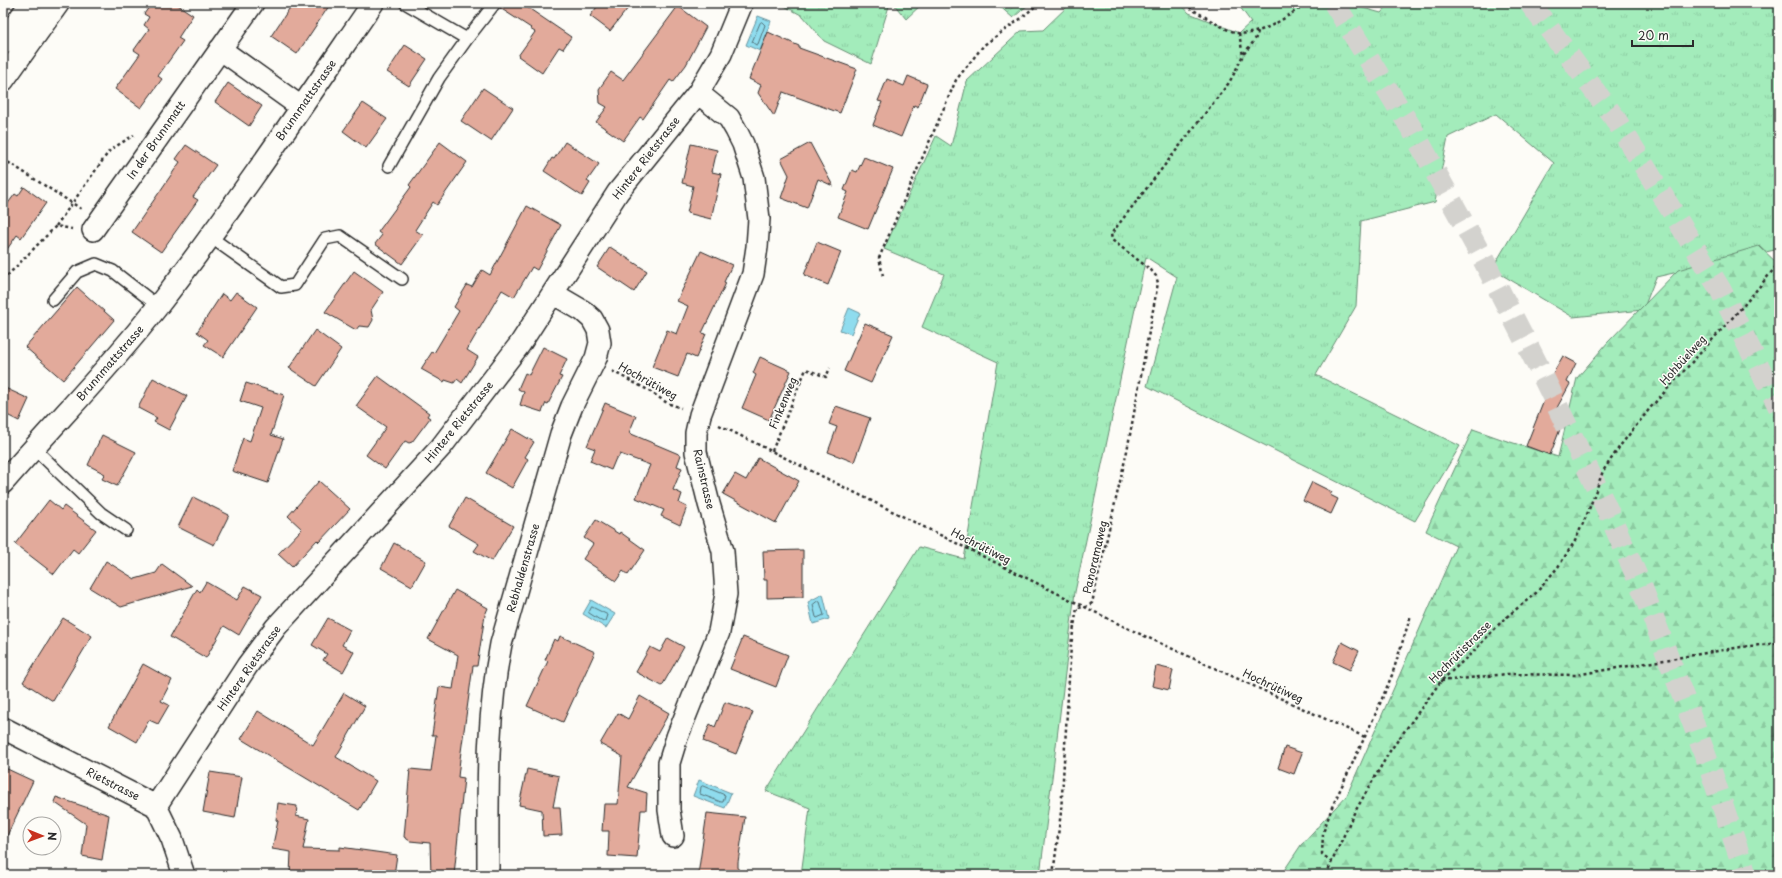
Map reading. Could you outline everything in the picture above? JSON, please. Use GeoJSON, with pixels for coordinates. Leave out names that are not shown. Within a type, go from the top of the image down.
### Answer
{"type":"FeatureCollection","features":[{"type":"Feature","properties":{"kind":"main road"},"geometry":{"type":"LineString","coordinates":[[3,42],[31,3]]}},
{"type":"Feature","properties":{"kind":"main road"},"geometry":{"type":"LineString","coordinates":[[3,80],[58,3]]}},
{"type":"Feature","properties":{"kind":"street","name":"In der Brunnmatt"},"geometry":{"type":"LineString","coordinates":[[96,225],[253,3]]}},
{"type":"Feature","properties":{"kind":"street","name":"Brunnmattstrasse"},"geometry":{"type":"LineString","coordinates":[[3,483],[129,342],[158,306],[374,3]]}},
{"type":"Feature","properties":{"kind":"street","name":"Hintere Rietstrasse"},"geometry":{"type":"LineString","coordinates":[[156,806],[247,666],[276,627],[441,447],[520,344],[554,294],[618,192],[698,93],[721,54],[739,11]]}},
{"type":"Feature","properties":{"kind":"street"},"geometry":{"type":"LineString","coordinates":[[220,49],[301,107]]}},
{"type":"Feature","properties":{"kind":"street","name":"Rainstrasse"},"geometry":{"type":"LineString","coordinates":[[673,836],[669,810],[669,763],[677,737],[719,632],[726,594],[723,551],[696,452],[696,433],[700,415],[753,274],[759,219],[754,178],[743,144],[729,118],[698,93]]}},
{"type":"Feature","properties":{"kind":"street","name":"Rebhaldenstrasse"},"geometry":{"type":"LineString","coordinates":[[488,875],[489,738],[496,673],[501,644],[561,434],[572,406],[594,362],[600,343],[598,330],[592,319],[583,311],[554,294]]}},
{"type":"Feature","properties":{"kind":"street","name":"Rietstrasse"},"geometry":{"type":"LineString","coordinates":[[3,728],[156,806]]}},
{"type":"Feature","properties":{"kind":"street"},"geometry":{"type":"LineString","coordinates":[[156,806],[172,839],[184,875]]}},
{"type":"Feature","properties":{"kind":"lane"},"geometry":{"type":"LineString","coordinates":[[405,3],[467,39]]}},
{"type":"Feature","properties":{"kind":"lane"},"geometry":{"type":"LineString","coordinates":[[389,166],[439,78],[495,3]]}},
{"type":"Feature","properties":{"kind":"lane"},"geometry":{"type":"LineString","coordinates":[[209,236],[281,287],[295,285],[325,239],[340,236],[402,279]]}},
{"type":"Feature","properties":{"kind":"lane"},"geometry":{"type":"LineString","coordinates":[[53,300],[77,272],[96,264],[113,270],[158,306]]}},
{"type":"Feature","properties":{"kind":"lane"},"geometry":{"type":"LineString","coordinates":[[34,448],[101,513],[126,530]]}},
{"type":"Feature","properties":{"kind":"path"},"geometry":{"type":"LineString","coordinates":[[883,276],[879,258],[956,80],[984,45],[1019,20],[1039,3]]}},
{"type":"Feature","properties":{"kind":"path"},"geometry":{"type":"LineString","coordinates":[[1185,3],[1194,12],[1227,30],[1239,34],[1258,31],[1280,21],[1307,3]]}},
{"type":"Feature","properties":{"kind":"path"},"geometry":{"type":"LineString","coordinates":[[1243,56],[1256,39],[1258,31]]}},
{"type":"Feature","properties":{"kind":"path"},"geometry":{"type":"LineString","coordinates":[[1239,34],[1243,56]]}},
{"type":"Feature","properties":{"kind":"path","name":"Panoramaweg"},"geometry":{"type":"LineString","coordinates":[[1053,875],[1061,812],[1071,645],[1077,608],[1086,607],[1092,604],[1127,451],[1158,282],[1156,276],[1151,270],[1112,240],[1111,234],[1228,84],[1236,72],[1243,56]]}},
{"type":"Feature","properties":{"kind":"path"},"geometry":{"type":"LineString","coordinates":[[3,159],[96,225]]}},
{"type":"Feature","properties":{"kind":"path"},"geometry":{"type":"LineString","coordinates":[[3,280],[56,226],[96,225]]}},
{"type":"Feature","properties":{"kind":"path","name":"Hohbüelweg"},"geometry":{"type":"LineString","coordinates":[[1603,471],[1620,446],[1651,407],[1744,306],[1779,263]]}},
{"type":"Feature","properties":{"kind":"path","name":"Hochrütiweg"},"geometry":{"type":"LineString","coordinates":[[594,362],[648,390],[667,403],[700,415],[1086,607],[1196,660],[1365,737]]}},
{"type":"Feature","properties":{"kind":"path","name":"Finkenweg"},"geometry":{"type":"LineString","coordinates":[[772,451],[806,368],[826,377],[830,368]]}},
{"type":"Feature","properties":{"kind":"path","name":"Hochrütistrasse"},"geometry":{"type":"LineString","coordinates":[[1326,875],[1353,815],[1390,751],[1441,681],[1474,651],[1504,619],[1536,593],[1558,567],[1574,542],[1588,512],[1603,471]]}},
{"type":"Feature","properties":{"kind":"path"},"geometry":{"type":"LineString","coordinates":[[1332,862],[1322,854],[1323,833],[1332,807],[1392,675],[1411,615]]}},
{"type":"Feature","properties":{"kind":"path"},"geometry":{"type":"LineString","coordinates":[[1441,681],[1507,674],[1576,675],[1741,647],[1779,643]]}},
{"type":"Feature","properties":{"kind":"green space"},"geometry":{"type":"Polygon","coordinates":[[[779,3],[890,3],[871,64],[824,41],[803,16],[779,3]]]}},
{"type":"Feature","properties":{"kind":"green space"},"geometry":{"type":"Polygon","coordinates":[[[893,3],[923,3],[906,19],[893,3]]]}},
{"type":"Feature","properties":{"kind":"green space"},"geometry":{"type":"Polygon","coordinates":[[[996,3],[1030,3],[1013,18],[996,3]]]}},
{"type":"Feature","properties":{"kind":"green space"},"geometry":{"type":"Polygon","coordinates":[[[1071,3],[1180,3],[1189,13],[1239,33],[1251,22],[1237,3],[1345,3],[1381,13],[1390,3],[1779,3],[1779,249],[1656,277],[1643,310],[1573,317],[1492,269],[1554,163],[1496,114],[1448,137],[1435,202],[1361,221],[1356,306],[1316,375],[1460,446],[1415,521],[1147,386],[1177,277],[1146,257],[1075,592],[1040,875],[801,875],[810,808],[766,791],[919,547],[964,559],[998,362],[922,327],[944,274],[884,249],[936,136],[951,146],[967,81],[1021,31],[1043,30],[1071,3]]]}},
{"type":"Feature","properties":{"kind":"green space"},"geometry":{"type":"Polygon","coordinates":[[[1759,246],[1779,265],[1779,875],[1281,875],[1301,845],[1347,795],[1456,546],[1426,531],[1473,429],[1558,457],[1577,378],[1608,342],[1678,270],[1759,246]]]}},
{"type":"Feature","properties":{"kind":"water"},"geometry":{"type":"Polygon","coordinates":[[[758,16],[771,21],[760,51],[746,45],[758,16]]]}},
{"type":"Feature","properties":{"kind":"water"},"geometry":{"type":"Polygon","coordinates":[[[849,308],[860,313],[851,334],[840,330],[849,308]]]}},
{"type":"Feature","properties":{"kind":"water"},"geometry":{"type":"Polygon","coordinates":[[[823,594],[829,619],[813,624],[808,602],[823,594]]]}},
{"type":"Feature","properties":{"kind":"water"},"geometry":{"type":"Polygon","coordinates":[[[591,600],[615,614],[606,628],[583,614],[591,600]]]}},
{"type":"Feature","properties":{"kind":"water"},"geometry":{"type":"Polygon","coordinates":[[[699,780],[731,793],[725,808],[693,796],[699,780]]]}},
{"type":"Feature","properties":{"kind":"building"},"geometry":{"type":"Polygon","coordinates":[[[152,3],[175,3],[193,15],[178,38],[183,41],[158,76],[162,79],[141,108],[115,89],[140,54],[134,50],[149,29],[144,25],[149,17],[144,14],[152,3]]]}},
{"type":"Feature","properties":{"kind":"building"},"geometry":{"type":"Polygon","coordinates":[[[293,3],[331,3],[297,54],[271,36],[293,3]]]}},
{"type":"Feature","properties":{"kind":"building"},"geometry":{"type":"Polygon","coordinates":[[[502,3],[521,3],[571,37],[563,49],[559,47],[542,73],[518,56],[535,32],[500,8],[502,3]]]}},
{"type":"Feature","properties":{"kind":"building"},"geometry":{"type":"Polygon","coordinates":[[[600,3],[632,3],[610,31],[590,16],[600,3]]]}},
{"type":"Feature","properties":{"kind":"building"},"geometry":{"type":"Polygon","coordinates":[[[678,6],[706,27],[686,65],[673,82],[670,80],[643,119],[640,117],[623,141],[596,122],[607,107],[600,103],[599,89],[611,72],[623,80],[678,6]]]}},
{"type":"Feature","properties":{"kind":"building"},"geometry":{"type":"Polygon","coordinates":[[[768,32],[799,46],[799,48],[857,69],[840,113],[783,92],[774,116],[758,93],[761,85],[749,79],[768,32]]]}},
{"type":"Feature","properties":{"kind":"building"},"geometry":{"type":"Polygon","coordinates":[[[405,45],[427,59],[409,86],[387,72],[405,45]]]}},
{"type":"Feature","properties":{"kind":"building"},"geometry":{"type":"Polygon","coordinates":[[[908,76],[927,84],[918,107],[914,105],[901,137],[873,125],[882,102],[878,101],[887,79],[904,86],[908,76]]]}},
{"type":"Feature","properties":{"kind":"building"},"geometry":{"type":"Polygon","coordinates":[[[228,83],[262,106],[249,126],[215,102],[228,83]]]}},
{"type":"Feature","properties":{"kind":"building"},"geometry":{"type":"Polygon","coordinates":[[[483,88],[513,108],[491,141],[461,121],[483,88]]]}},
{"type":"Feature","properties":{"kind":"building"},"geometry":{"type":"Polygon","coordinates":[[[363,103],[387,119],[366,148],[343,131],[363,103]]]}},
{"type":"Feature","properties":{"kind":"building"},"geometry":{"type":"Polygon","coordinates":[[[440,142],[467,162],[437,205],[433,202],[415,230],[423,235],[402,264],[375,244],[382,235],[378,232],[411,187],[409,185],[440,142]]]}},
{"type":"Feature","properties":{"kind":"building"},"geometry":{"type":"Polygon","coordinates":[[[565,142],[599,164],[587,181],[590,183],[582,196],[544,171],[565,142]]]}},
{"type":"Feature","properties":{"kind":"building"},"geometry":{"type":"Polygon","coordinates":[[[810,143],[833,186],[818,179],[807,208],[781,198],[789,175],[781,159],[810,143]]]}},
{"type":"Feature","properties":{"kind":"building"},"geometry":{"type":"Polygon","coordinates":[[[691,144],[717,150],[712,172],[721,174],[711,219],[687,213],[693,186],[682,183],[691,144]]]}},
{"type":"Feature","properties":{"kind":"building"},"geometry":{"type":"Polygon","coordinates":[[[186,145],[216,165],[193,197],[198,200],[161,252],[132,232],[180,162],[176,159],[186,145]]]}},
{"type":"Feature","properties":{"kind":"building"},"geometry":{"type":"Polygon","coordinates":[[[864,157],[893,169],[868,229],[838,217],[848,192],[844,190],[852,170],[857,172],[864,157]]]}},
{"type":"Feature","properties":{"kind":"building"},"geometry":{"type":"Polygon","coordinates":[[[24,187],[46,203],[21,238],[17,235],[3,255],[3,210],[15,194],[18,196],[24,187]]]}},
{"type":"Feature","properties":{"kind":"building"},"geometry":{"type":"Polygon","coordinates":[[[527,206],[561,225],[537,270],[532,267],[514,297],[502,290],[467,350],[478,357],[462,383],[457,379],[454,383],[445,380],[444,382],[421,369],[432,352],[434,353],[459,311],[454,307],[467,285],[472,287],[482,270],[490,275],[527,206]]]}},
{"type":"Feature","properties":{"kind":"building"},"geometry":{"type":"Polygon","coordinates":[[[817,242],[841,252],[828,285],[804,275],[817,242]]]}},
{"type":"Feature","properties":{"kind":"building"},"geometry":{"type":"Polygon","coordinates":[[[610,247],[647,271],[634,292],[597,267],[610,247]]]}},
{"type":"Feature","properties":{"kind":"building"},"geometry":{"type":"Polygon","coordinates":[[[701,251],[732,265],[724,282],[726,283],[702,333],[706,334],[696,358],[687,354],[678,377],[652,367],[667,330],[677,334],[688,306],[677,301],[701,251]]]}},
{"type":"Feature","properties":{"kind":"building"},"geometry":{"type":"Polygon","coordinates":[[[354,271],[383,292],[371,310],[373,320],[369,327],[359,326],[356,330],[325,312],[354,271]]]}},
{"type":"Feature","properties":{"kind":"building"},"geometry":{"type":"Polygon","coordinates":[[[77,287],[114,320],[63,380],[25,347],[77,287]]]}},
{"type":"Feature","properties":{"kind":"building"},"geometry":{"type":"Polygon","coordinates":[[[236,292],[257,307],[223,357],[204,345],[208,340],[197,332],[222,294],[230,300],[236,292]]]}},
{"type":"Feature","properties":{"kind":"building"},"geometry":{"type":"Polygon","coordinates":[[[865,323],[893,335],[871,383],[844,371],[865,323]]]}},
{"type":"Feature","properties":{"kind":"building"},"geometry":{"type":"Polygon","coordinates":[[[315,330],[341,349],[316,386],[289,368],[315,330]]]}},
{"type":"Feature","properties":{"kind":"building"},"geometry":{"type":"Polygon","coordinates":[[[543,347],[567,359],[559,376],[562,377],[548,404],[546,403],[542,412],[520,405],[524,392],[518,389],[525,373],[529,375],[543,347]]]}},
{"type":"Feature","properties":{"kind":"building"},"geometry":{"type":"Polygon","coordinates":[[[1563,356],[1576,363],[1567,382],[1570,384],[1553,415],[1564,419],[1550,455],[1526,446],[1547,393],[1543,390],[1563,356]]]}},
{"type":"Feature","properties":{"kind":"building"},"geometry":{"type":"Polygon","coordinates":[[[760,357],[791,371],[769,420],[742,408],[756,375],[753,373],[760,357]]]}},
{"type":"Feature","properties":{"kind":"building"},"geometry":{"type":"Polygon","coordinates":[[[378,376],[429,413],[427,416],[430,418],[412,442],[409,443],[405,441],[385,469],[366,455],[386,427],[356,406],[378,376]]]}},
{"type":"Feature","properties":{"kind":"building"},"geometry":{"type":"Polygon","coordinates":[[[153,378],[187,396],[169,430],[154,422],[157,418],[138,408],[153,378]]]}},
{"type":"Feature","properties":{"kind":"building"},"geometry":{"type":"Polygon","coordinates":[[[246,383],[284,395],[271,435],[283,439],[268,483],[232,471],[243,438],[250,441],[261,408],[240,401],[246,383]]]}},
{"type":"Feature","properties":{"kind":"building"},"geometry":{"type":"Polygon","coordinates":[[[3,387],[29,399],[19,421],[3,413],[3,387]]]}},
{"type":"Feature","properties":{"kind":"building"},"geometry":{"type":"Polygon","coordinates":[[[605,403],[636,416],[629,433],[681,455],[677,466],[682,468],[673,490],[682,494],[679,503],[687,507],[680,525],[661,516],[664,510],[636,498],[650,465],[620,454],[618,458],[616,458],[611,470],[590,461],[595,449],[587,446],[605,403]]]}},
{"type":"Feature","properties":{"kind":"building"},"geometry":{"type":"Polygon","coordinates":[[[836,406],[870,418],[854,462],[828,452],[837,427],[829,424],[836,406]]]}},
{"type":"Feature","properties":{"kind":"building"},"geometry":{"type":"Polygon","coordinates":[[[512,429],[534,442],[525,457],[528,459],[512,488],[486,473],[512,429]]]}},
{"type":"Feature","properties":{"kind":"building"},"geometry":{"type":"Polygon","coordinates":[[[102,435],[136,452],[117,486],[102,479],[105,474],[88,465],[102,435]]]}},
{"type":"Feature","properties":{"kind":"building"},"geometry":{"type":"Polygon","coordinates":[[[758,458],[799,481],[776,523],[723,494],[735,474],[746,480],[758,458]]]}},
{"type":"Feature","properties":{"kind":"building"},"geometry":{"type":"Polygon","coordinates":[[[319,481],[350,509],[319,542],[317,540],[292,567],[278,554],[302,529],[288,516],[319,481]]]}},
{"type":"Feature","properties":{"kind":"building"},"geometry":{"type":"Polygon","coordinates":[[[1312,482],[1332,492],[1330,495],[1338,499],[1331,514],[1303,501],[1312,482]]]}},
{"type":"Feature","properties":{"kind":"building"},"geometry":{"type":"Polygon","coordinates":[[[193,497],[229,515],[214,545],[178,527],[193,497]]]}},
{"type":"Feature","properties":{"kind":"building"},"geometry":{"type":"Polygon","coordinates":[[[465,498],[513,526],[492,561],[474,551],[479,544],[449,526],[465,498]]]}},
{"type":"Feature","properties":{"kind":"building"},"geometry":{"type":"Polygon","coordinates":[[[49,500],[61,510],[64,506],[96,530],[78,553],[73,549],[54,574],[15,544],[49,500]]]}},
{"type":"Feature","properties":{"kind":"building"},"geometry":{"type":"Polygon","coordinates":[[[596,520],[619,534],[620,532],[645,550],[628,575],[623,571],[616,581],[583,559],[593,544],[584,538],[596,520]]]}},
{"type":"Feature","properties":{"kind":"building"},"geometry":{"type":"Polygon","coordinates":[[[394,543],[426,561],[412,586],[381,568],[394,543]]]}},
{"type":"Feature","properties":{"kind":"building"},"geometry":{"type":"Polygon","coordinates":[[[803,550],[803,597],[767,598],[767,580],[764,580],[763,551],[803,550]]]}},
{"type":"Feature","properties":{"kind":"building"},"geometry":{"type":"Polygon","coordinates":[[[106,561],[135,579],[156,573],[162,564],[192,586],[121,607],[90,588],[106,561]]]}},
{"type":"Feature","properties":{"kind":"building"},"geometry":{"type":"Polygon","coordinates":[[[206,582],[237,600],[245,586],[262,595],[239,635],[224,626],[206,658],[170,637],[197,589],[200,592],[206,582]]]}},
{"type":"Feature","properties":{"kind":"building"},"geometry":{"type":"Polygon","coordinates":[[[455,590],[488,608],[485,615],[477,666],[473,666],[460,759],[458,777],[464,778],[454,875],[431,875],[430,843],[410,841],[404,837],[410,769],[431,771],[436,735],[432,735],[439,687],[453,689],[458,655],[428,639],[455,590]]]}},
{"type":"Feature","properties":{"kind":"building"},"geometry":{"type":"Polygon","coordinates":[[[63,618],[92,636],[53,701],[23,682],[63,618]]]}},
{"type":"Feature","properties":{"kind":"building"},"geometry":{"type":"Polygon","coordinates":[[[328,618],[350,630],[342,645],[354,652],[343,672],[323,660],[327,654],[312,645],[328,618]]]}},
{"type":"Feature","properties":{"kind":"building"},"geometry":{"type":"Polygon","coordinates":[[[560,636],[595,652],[563,722],[527,706],[548,661],[545,660],[554,639],[558,641],[560,636]]]}},
{"type":"Feature","properties":{"kind":"building"},"geometry":{"type":"Polygon","coordinates":[[[743,637],[788,655],[776,687],[730,669],[743,637]]]}},
{"type":"Feature","properties":{"kind":"building"},"geometry":{"type":"Polygon","coordinates":[[[668,638],[684,647],[662,686],[636,672],[650,647],[660,652],[668,638]]]}},
{"type":"Feature","properties":{"kind":"building"},"geometry":{"type":"Polygon","coordinates":[[[1342,642],[1359,651],[1350,670],[1333,662],[1342,642]]]}},
{"type":"Feature","properties":{"kind":"building"},"geometry":{"type":"Polygon","coordinates":[[[143,664],[172,680],[161,701],[169,705],[158,724],[149,720],[137,742],[109,726],[143,664]]]}},
{"type":"Feature","properties":{"kind":"building"},"geometry":{"type":"Polygon","coordinates":[[[1156,666],[1173,670],[1169,690],[1152,686],[1156,666]]]}},
{"type":"Feature","properties":{"kind":"building"},"geometry":{"type":"Polygon","coordinates":[[[344,693],[365,706],[336,757],[376,781],[359,810],[241,739],[258,711],[313,745],[344,693]]]}},
{"type":"Feature","properties":{"kind":"building"},"geometry":{"type":"Polygon","coordinates":[[[640,696],[669,713],[628,787],[647,793],[646,810],[641,810],[637,858],[608,856],[609,831],[602,831],[604,804],[618,804],[622,756],[600,744],[618,713],[628,719],[640,696]]]}},
{"type":"Feature","properties":{"kind":"building"},"geometry":{"type":"Polygon","coordinates":[[[725,702],[753,712],[736,754],[703,741],[710,724],[715,727],[725,702]]]}},
{"type":"Feature","properties":{"kind":"building"},"geometry":{"type":"Polygon","coordinates":[[[1285,747],[1302,753],[1294,774],[1278,768],[1285,747]]]}},
{"type":"Feature","properties":{"kind":"building"},"geometry":{"type":"Polygon","coordinates":[[[3,767],[33,781],[3,844],[3,767]]]}},
{"type":"Feature","properties":{"kind":"building"},"geometry":{"type":"Polygon","coordinates":[[[527,769],[559,776],[553,807],[560,807],[562,835],[543,836],[542,810],[519,805],[527,769]]]}},
{"type":"Feature","properties":{"kind":"building"},"geometry":{"type":"Polygon","coordinates":[[[210,772],[242,777],[235,818],[203,812],[210,772]]]}},
{"type":"Feature","properties":{"kind":"building"},"geometry":{"type":"Polygon","coordinates":[[[56,797],[109,815],[102,860],[82,856],[86,824],[54,802],[56,797]]]}},
{"type":"Feature","properties":{"kind":"building"},"geometry":{"type":"Polygon","coordinates":[[[278,803],[297,806],[296,816],[309,819],[303,849],[340,850],[340,847],[397,855],[394,875],[290,875],[291,852],[272,849],[278,821],[276,820],[278,803]]]}},
{"type":"Feature","properties":{"kind":"building"},"geometry":{"type":"Polygon","coordinates":[[[707,813],[745,817],[738,862],[738,875],[698,875],[707,813]]]}},
{"type":"Feature","properties":{"kind":"tunnel"},"geometry":{"type":"LineString","coordinates":[[1334,3],[1413,131],[1482,257],[1537,364],[1607,509],[1642,588],[1709,765],[1746,875]]}},
{"type":"Feature","properties":{"kind":"tunnel"},"geometry":{"type":"LineString","coordinates":[[1530,3],[1614,117],[1720,289],[1779,407]]}}]}
